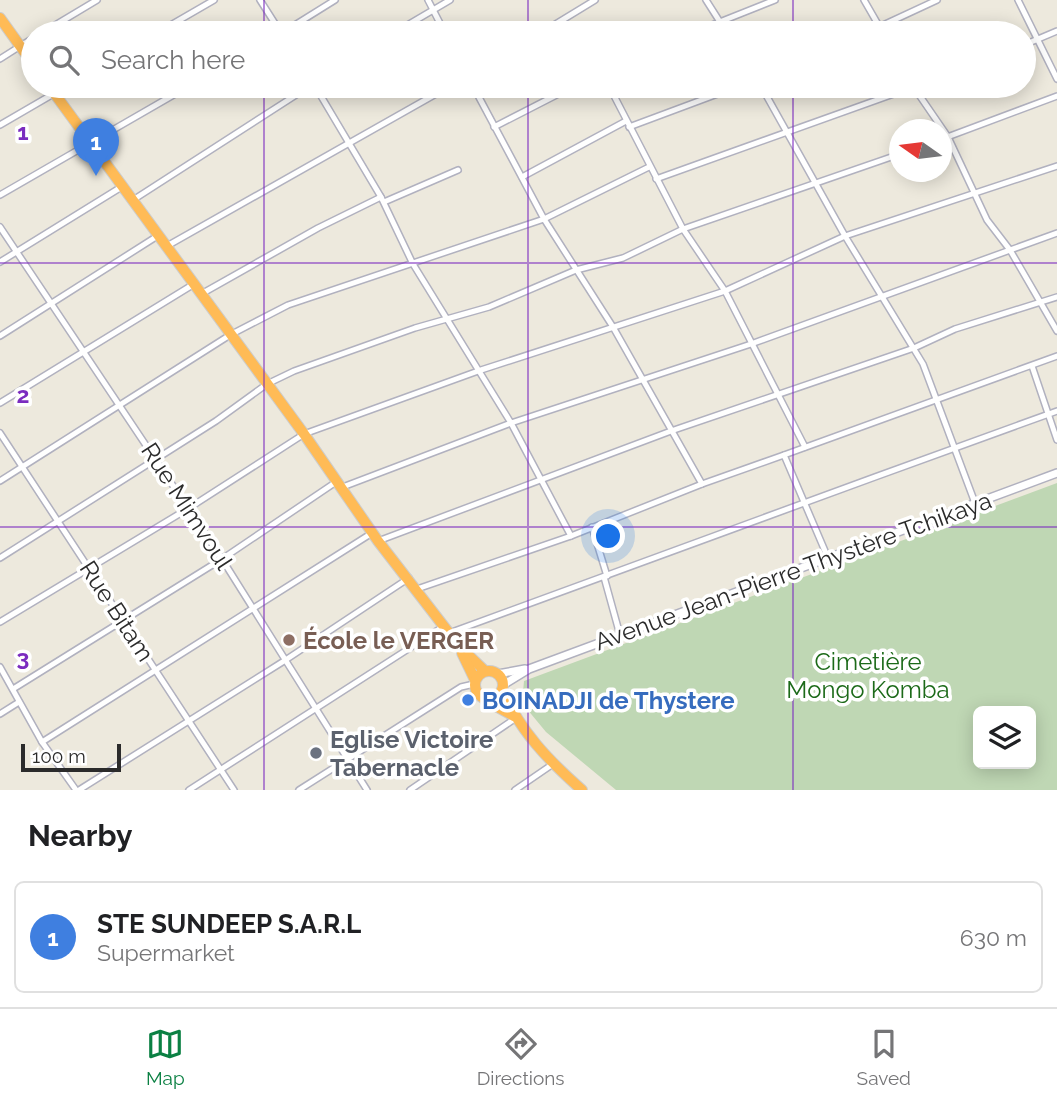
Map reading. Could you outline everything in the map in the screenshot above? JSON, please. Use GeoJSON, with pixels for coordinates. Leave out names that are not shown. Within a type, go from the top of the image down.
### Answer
{"type":"FeatureCollection","features":[{"type":"Feature","properties":{"kind":"highway"},"geometry":{"type":"LineString","coordinates":[[0,18],[20,46]]}},
{"type":"Feature","properties":{"kind":"highway"},"geometry":{"type":"LineString","coordinates":[[58,98],[203,293],[230,335],[304,434],[375,537],[459,646],[485,671],[498,674],[515,717],[535,746],[582,790]]}},
{"type":"Feature","properties":{"kind":"highway"},"geometry":{"type":"LineString","coordinates":[[459,646],[475,682],[476,692],[515,717]]}},
{"type":"Feature","properties":{"kind":"highway"},"geometry":{"type":"LineString","coordinates":[[475,682],[485,671]]}},
{"type":"Feature","properties":{"kind":"highway"},"geometry":{"type":"LineString","coordinates":[[485,699],[496,698],[503,687]]}},
{"type":"Feature","properties":{"kind":"street"},"geometry":{"type":"LineString","coordinates":[[62,21],[97,0]]}},
{"type":"Feature","properties":{"kind":"street"},"geometry":{"type":"LineString","coordinates":[[178,21],[214,0]]}},
{"type":"Feature","properties":{"kind":"street"},"geometry":{"type":"LineString","coordinates":[[260,0],[274,21]]}},
{"type":"Feature","properties":{"kind":"street"},"geometry":{"type":"LineString","coordinates":[[301,21],[335,0]]}},
{"type":"Feature","properties":{"kind":"street"},"geometry":{"type":"LineString","coordinates":[[428,0],[439,21]]}},
{"type":"Feature","properties":{"kind":"street"},"geometry":{"type":"LineString","coordinates":[[414,21],[450,0]]}},
{"type":"Feature","properties":{"kind":"street"},"geometry":{"type":"LineString","coordinates":[[561,21],[595,0]]}},
{"type":"Feature","properties":{"kind":"street"},"geometry":{"type":"LineString","coordinates":[[706,0],[719,21],[775,0]]}},
{"type":"Feature","properties":{"kind":"street"},"geometry":{"type":"LineString","coordinates":[[864,0],[876,21]]}},
{"type":"Feature","properties":{"kind":"street"},"geometry":{"type":"LineString","coordinates":[[893,21],[937,0]]}},
{"type":"Feature","properties":{"kind":"street"},"geometry":{"type":"LineString","coordinates":[[1018,0],[1028,21]]}},
{"type":"Feature","properties":{"kind":"street"},"geometry":{"type":"LineString","coordinates":[[1057,31],[1037,40],[1057,79]]}},
{"type":"Feature","properties":{"kind":"street"},"geometry":{"type":"LineString","coordinates":[[0,59],[20,46]]}},
{"type":"Feature","properties":{"kind":"street"},"geometry":{"type":"LineString","coordinates":[[952,135],[1057,96]]}},
{"type":"Feature","properties":{"kind":"street"},"geometry":{"type":"LineString","coordinates":[[0,125],[39,98]]}},
{"type":"Feature","properties":{"kind":"street"},"geometry":{"type":"LineString","coordinates":[[0,195],[168,98]]}},
{"type":"Feature","properties":{"kind":"street"},"geometry":{"type":"LineString","coordinates":[[133,200],[294,98]]}},
{"type":"Feature","properties":{"kind":"street"},"geometry":{"type":"LineString","coordinates":[[321,98],[351,144],[414,264],[481,370],[571,536]]}},
{"type":"Feature","properties":{"kind":"street"},"geometry":{"type":"LineString","coordinates":[[167,246],[430,98]]}},
{"type":"Feature","properties":{"kind":"street"},"geometry":{"type":"LineString","coordinates":[[478,98],[544,219],[613,327],[702,484]]}},
{"type":"Feature","properties":{"kind":"street"},"geometry":{"type":"LineString","coordinates":[[494,128],[551,98]]}},
{"type":"Feature","properties":{"kind":"street"},"geometry":{"type":"LineString","coordinates":[[615,98],[683,229],[725,291],[805,447]]}},
{"type":"Feature","properties":{"kind":"street"},"geometry":{"type":"LineString","coordinates":[[522,177],[627,124],[704,98]]}},
{"type":"Feature","properties":{"kind":"street"},"geometry":{"type":"LineString","coordinates":[[768,98],[845,236],[914,348],[975,503]]}},
{"type":"Feature","properties":{"kind":"street"},"geometry":{"type":"LineString","coordinates":[[656,179],[881,98]]}},
{"type":"Feature","properties":{"kind":"street"},"geometry":{"type":"LineString","coordinates":[[921,98],[934,119]]}},
{"type":"Feature","properties":{"kind":"street"},"geometry":{"type":"LineString","coordinates":[[952,151],[988,220],[1010,250],[1057,331]]}},
{"type":"Feature","properties":{"kind":"street"},"geometry":{"type":"LineString","coordinates":[[0,558],[216,421],[268,384],[339,353],[489,307],[576,270],[623,258],[683,229],[889,158]]}},
{"type":"Feature","properties":{"kind":"street"},"geometry":{"type":"LineString","coordinates":[[0,622],[189,508],[304,434],[481,370],[725,291],[845,236],[1057,166]]}},
{"type":"Feature","properties":{"kind":"street"},"geometry":{"type":"LineString","coordinates":[[0,481],[230,335],[312,295],[414,264],[544,219],[649,167]]}},
{"type":"Feature","properties":{"kind":"street"},"geometry":{"type":"LineString","coordinates":[[203,293],[318,228],[458,170]]}},
{"type":"Feature","properties":{"kind":"street"},"geometry":{"type":"LineString","coordinates":[[0,262],[123,186]]}},
{"type":"Feature","properties":{"kind":"street","name":"Rue Mimvoul"},"geometry":{"type":"LineString","coordinates":[[0,227],[189,508],[367,790]]}},
{"type":"Feature","properties":{"kind":"street"},"geometry":{"type":"LineString","coordinates":[[13,689],[338,485],[751,344],[1057,233]]}},
{"type":"Feature","properties":{"kind":"street"},"geometry":{"type":"LineString","coordinates":[[0,336],[159,235]]}},
{"type":"Feature","properties":{"kind":"street"},"geometry":{"type":"LineString","coordinates":[[0,403],[194,284]]}},
{"type":"Feature","properties":{"kind":"street"},"geometry":{"type":"LineString","coordinates":[[43,742],[375,537],[542,481],[671,431],[914,348],[956,329],[1057,297]]}},
{"type":"Feature","properties":{"kind":"street"},"geometry":{"type":"LineString","coordinates":[[417,589],[571,536],[702,484],[1057,356]]}},
{"type":"Feature","properties":{"kind":"street"},"geometry":{"type":"LineString","coordinates":[[1032,366],[1057,440]]}},
{"type":"Feature","properties":{"kind":"street"},"geometry":{"type":"LineString","coordinates":[[189,790],[447,630],[606,576],[806,500],[1057,411]]}},
{"type":"Feature","properties":{"kind":"street","name":"Rue Bitam"},"geometry":{"type":"LineString","coordinates":[[0,433],[234,790]]}},
{"type":"Feature","properties":{"kind":"street"},"geometry":{"type":"LineString","coordinates":[[784,455],[806,500],[828,558]]}},
{"type":"Feature","properties":{"kind":"street","name":"Avenue Jean-Pierre Thystère Tchikaya"},"geometry":{"type":"LineString","coordinates":[[498,674],[529,669],[1057,473]]}},
{"type":"Feature","properties":{"kind":"street"},"geometry":{"type":"LineString","coordinates":[[592,527],[620,635]]}},
{"type":"Feature","properties":{"kind":"street"},"geometry":{"type":"LineString","coordinates":[[0,667],[43,742],[77,790],[284,661],[409,578]]}},
{"type":"Feature","properties":{"kind":"street","name":"Avenue Jean-Pierre Thystère Tchikaya"},"geometry":{"type":"LineString","coordinates":[[503,687],[529,669]]}},
{"type":"Feature","properties":{"kind":"street"},"geometry":{"type":"LineString","coordinates":[[299,790],[461,687],[475,682]]}},
{"type":"Feature","properties":{"kind":"street"},"geometry":{"type":"LineString","coordinates":[[0,714],[19,702]]}},
{"type":"Feature","properties":{"kind":"street"},"geometry":{"type":"LineString","coordinates":[[410,790],[515,717]]}},
{"type":"Feature","properties":{"kind":"street"},"geometry":{"type":"LineString","coordinates":[[514,790],[553,764]]}},
{"type":"Feature","properties":{"kind":"green space","name":"Cimetière Mongo Komba"},"geometry":{"type":"Polygon","coordinates":[[[1057,483],[1057,790],[616,790],[546,732],[522,703],[524,681],[1057,483]]]}},
{"type":"Feature","properties":{"kind":"place","name":"STE SUNDEEP S.A.R.L"},"geometry":{"type":"Point","coordinates":[96,176]}},
{"type":"Feature","properties":{"kind":"place","name":"École le VERGER"},"geometry":{"type":"Point","coordinates":[289,640]}},
{"type":"Feature","properties":{"kind":"place","name":"BOINADJI de Thystere"},"geometry":{"type":"Point","coordinates":[468,700]}},
{"type":"Feature","properties":{"kind":"place","name":"Eglise Victoire Tabernacle"},"geometry":{"type":"Point","coordinates":[316,753]}}]}
